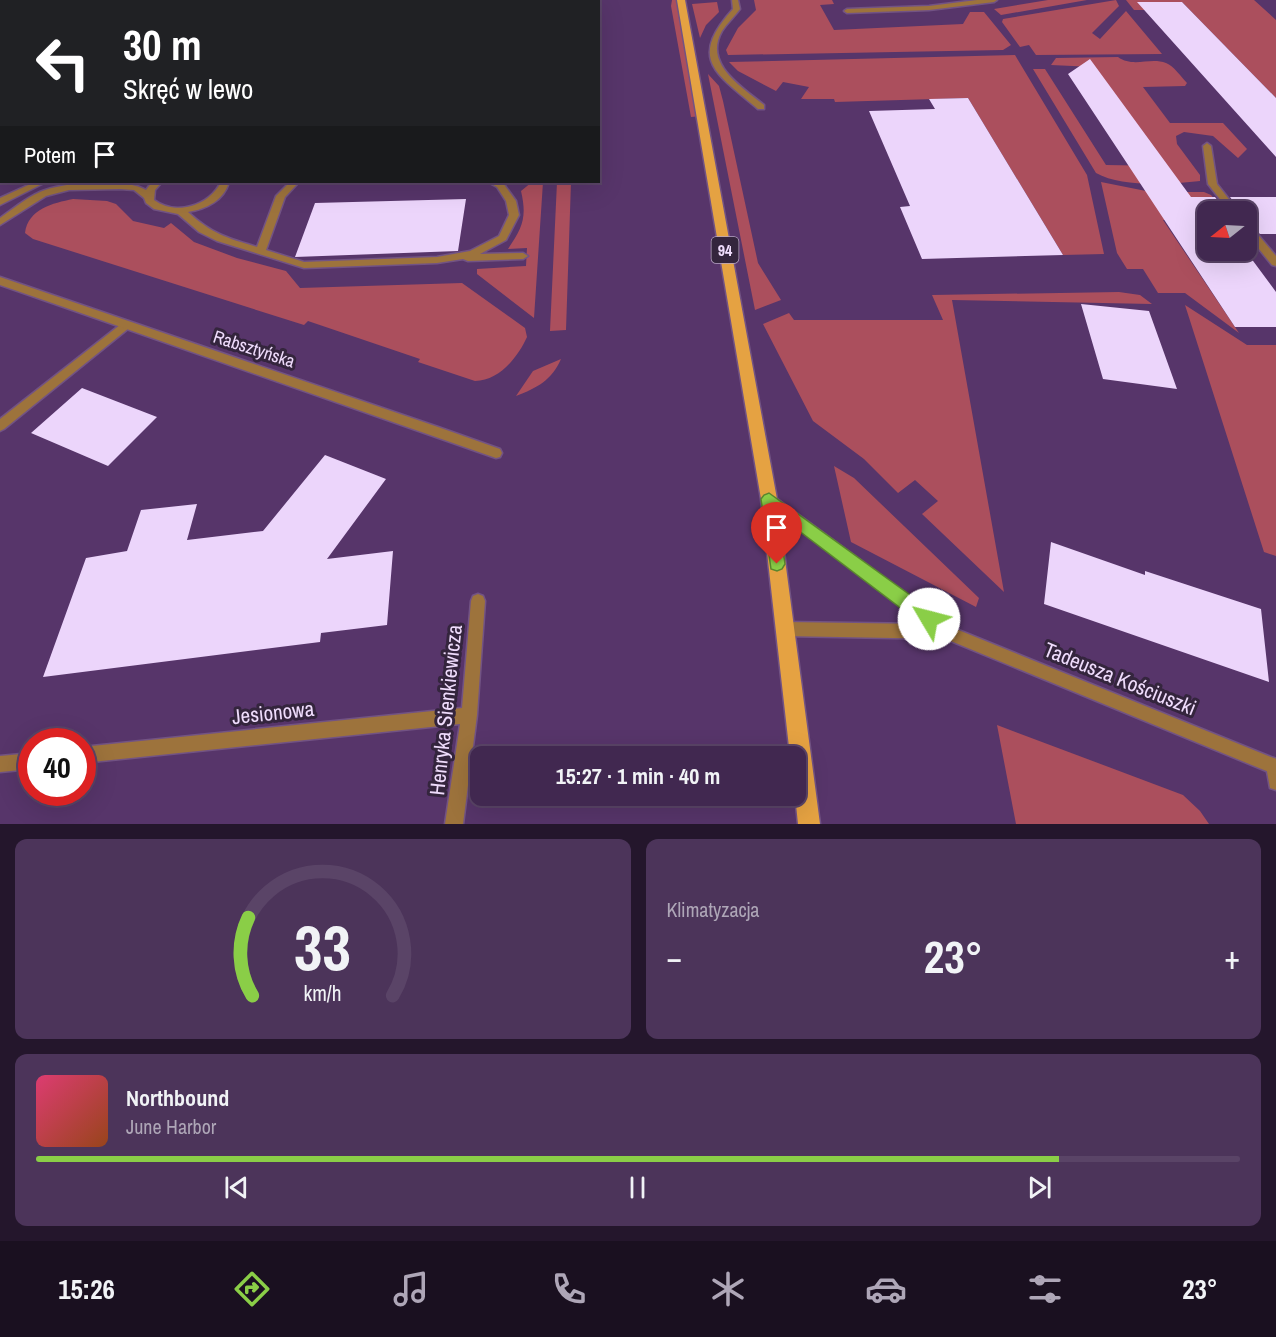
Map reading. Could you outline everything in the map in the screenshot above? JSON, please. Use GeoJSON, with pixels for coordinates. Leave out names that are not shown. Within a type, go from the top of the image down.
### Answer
{"type":"FeatureCollection","features":[{"type":"Feature","properties":{"kind":"main road","name":"94"},"geometry":{"type":"LineString","coordinates":[[681,0],[769,499],[809,824]]}},
{"type":"Feature","properties":{"kind":"street"},"geometry":{"type":"LineString","coordinates":[[735,0],[736,9],[719,30],[713,44],[713,59],[723,74],[761,107]]}},
{"type":"Feature","properties":{"kind":"street"},"geometry":{"type":"LineString","coordinates":[[847,11],[929,8],[994,0]]}},
{"type":"Feature","properties":{"kind":"street"},"geometry":{"type":"LineString","coordinates":[[1207,146],[1213,184],[1226,201]]}},
{"type":"Feature","properties":{"kind":"street"},"geometry":{"type":"LineString","coordinates":[[0,202],[39,183]]}},
{"type":"Feature","properties":{"kind":"street"},"geometry":{"type":"LineString","coordinates":[[148,196],[156,183]]}},
{"type":"Feature","properties":{"kind":"street"},"geometry":{"type":"LineString","coordinates":[[0,222],[43,194],[69,187],[136,188],[148,196],[149,201],[159,208],[180,210],[192,208],[214,198],[221,192],[225,183]]}},
{"type":"Feature","properties":{"kind":"street"},"geometry":{"type":"LineString","coordinates":[[261,251],[281,196],[294,183]]}},
{"type":"Feature","properties":{"kind":"street"},"geometry":{"type":"LineString","coordinates":[[437,260],[472,254],[503,238],[514,215],[511,201],[500,185],[495,183]]}},
{"type":"Feature","properties":{"kind":"street"},"geometry":{"type":"LineString","coordinates":[[180,210],[202,230],[220,239],[304,265],[523,256]]}},
{"type":"Feature","properties":{"kind":"street"},"geometry":{"type":"LineString","coordinates":[[1257,240],[1276,263]]}},
{"type":"Feature","properties":{"kind":"street","name":"Rabsztyńska"},"geometry":{"type":"LineString","coordinates":[[0,281],[124,325],[325,391],[496,453]]}},
{"type":"Feature","properties":{"kind":"street"},"geometry":{"type":"LineString","coordinates":[[0,426],[124,325]]}},
{"type":"Feature","properties":{"kind":"street","name":"Tadeusza Kościuszki"},"geometry":{"type":"LineString","coordinates":[[769,499],[946,632],[1276,772]]}},
{"type":"Feature","properties":{"kind":"street","name":"Henryka Sienkiewicza"},"geometry":{"type":"LineString","coordinates":[[454,824],[469,715],[478,601]]}},
{"type":"Feature","properties":{"kind":"street","name":"Tadeusza Kościuszki"},"geometry":{"type":"LineString","coordinates":[[785,628],[946,632]]}},
{"type":"Feature","properties":{"kind":"street","name":"Jesionowa"},"geometry":{"type":"LineString","coordinates":[[96,754],[469,715]]}},
{"type":"Feature","properties":{"kind":"street"},"geometry":{"type":"LineString","coordinates":[[0,764],[18,762]]}},
{"type":"Feature","properties":{"kind":"shaded area"},"geometry":{"type":"Polygon","coordinates":[[[672,0],[683,0],[702,116],[691,117],[671,6],[672,0]]]}},
{"type":"Feature","properties":{"kind":"shaded area"},"geometry":{"type":"Polygon","coordinates":[[[754,0],[832,0],[834,4],[820,5],[834,30],[963,24],[970,12],[984,12],[1011,45],[1003,50],[728,55],[726,50],[738,28],[756,10],[754,0]]]}},
{"type":"Feature","properties":{"kind":"shaded area"},"geometry":{"type":"Polygon","coordinates":[[[1048,0],[1087,0],[1001,15],[994,9],[1048,0]]]}},
{"type":"Feature","properties":{"kind":"shaded area"},"geometry":{"type":"Polygon","coordinates":[[[1116,0],[1119,6],[1092,33],[1100,39],[1126,11],[1162,54],[1036,55],[1029,45],[1020,47],[1002,22],[1003,19],[1116,0]]]}},
{"type":"Feature","properties":{"kind":"shaded area"},"geometry":{"type":"Polygon","coordinates":[[[1126,0],[1254,0],[1276,20],[1276,98],[1182,2],[1138,2],[1145,10],[1134,10],[1126,0]]]}},
{"type":"Feature","properties":{"kind":"shaded area"},"geometry":{"type":"Polygon","coordinates":[[[717,2],[719,12],[706,25],[700,38],[692,4],[717,2]]]}},
{"type":"Feature","properties":{"kind":"shaded area"},"geometry":{"type":"Polygon","coordinates":[[[1015,55],[1087,175],[1104,254],[1063,255],[968,98],[835,102],[834,99],[801,99],[809,87],[783,82],[776,91],[738,71],[729,62],[1015,55]]]}},
{"type":"Feature","properties":{"kind":"shaded area"},"geometry":{"type":"Polygon","coordinates":[[[1118,57],[1130,62],[1160,61],[1169,64],[1187,83],[1185,86],[1143,87],[1170,123],[1223,123],[1247,149],[1238,158],[1213,136],[1184,132],[1176,136],[1177,144],[1200,175],[1200,181],[1161,184],[1133,183],[1107,178],[1096,173],[1033,69],[1045,69],[1106,165],[1164,166],[1094,67],[1051,65],[1056,58],[1118,57]]]}},
{"type":"Feature","properties":{"kind":"shaded area"},"geometry":{"type":"Polygon","coordinates":[[[708,74],[719,86],[723,101],[758,263],[781,300],[755,310],[708,74]]]}},
{"type":"Feature","properties":{"kind":"shaded area"},"geometry":{"type":"Polygon","coordinates":[[[1101,182],[1151,192],[1204,192],[1211,195],[1216,201],[1197,201],[1197,220],[1163,220],[1239,333],[1185,293],[1158,293],[1143,269],[1127,269],[1117,253],[1101,182]]]}},
{"type":"Feature","properties":{"kind":"shaded area"},"geometry":{"type":"Polygon","coordinates":[[[531,183],[543,183],[534,318],[477,274],[477,269],[526,266],[527,248],[508,249],[522,222],[524,208],[521,191],[531,183]]]}},
{"type":"Feature","properties":{"kind":"shaded area"},"geometry":{"type":"Polygon","coordinates":[[[557,183],[571,183],[566,330],[550,331],[557,183]]]}},
{"type":"Feature","properties":{"kind":"shaded area"},"geometry":{"type":"Polygon","coordinates":[[[73,199],[107,201],[116,204],[133,221],[164,228],[171,223],[194,242],[237,258],[286,271],[300,288],[462,283],[525,328],[527,337],[513,360],[500,372],[484,380],[475,381],[418,362],[420,359],[308,321],[304,325],[33,239],[25,233],[31,218],[43,208],[73,199]]]}},
{"type":"Feature","properties":{"kind":"shaded area"},"geometry":{"type":"Polygon","coordinates":[[[1119,292],[1140,295],[1152,304],[952,300],[1004,592],[922,514],[938,501],[915,480],[898,493],[864,459],[813,421],[763,324],[789,313],[794,320],[943,320],[932,295],[1119,292]]]}},
{"type":"Feature","properties":{"kind":"shaded area"},"geometry":{"type":"Polygon","coordinates":[[[1185,305],[1247,345],[1276,345],[1276,556],[1264,552],[1185,305]]]}},
{"type":"Feature","properties":{"kind":"shaded area"},"geometry":{"type":"Polygon","coordinates":[[[561,359],[548,378],[531,390],[516,396],[533,371],[561,359]]]}},
{"type":"Feature","properties":{"kind":"shaded area"},"geometry":{"type":"Polygon","coordinates":[[[834,466],[854,478],[979,598],[976,607],[851,542],[834,466]]]}},
{"type":"Feature","properties":{"kind":"shaded area"},"geometry":{"type":"Polygon","coordinates":[[[997,725],[1183,795],[1200,811],[1209,824],[1016,824],[997,725]]]}},
{"type":"Feature","properties":{"kind":"building"},"geometry":{"type":"Polygon","coordinates":[[[1137,2],[1182,2],[1276,98],[1276,157],[1137,2]]]}},
{"type":"Feature","properties":{"kind":"building"},"geometry":{"type":"Polygon","coordinates":[[[1090,59],[1191,197],[1215,197],[1218,201],[1197,201],[1197,261],[1253,261],[1276,292],[1276,327],[1235,327],[1068,74],[1090,59]]]}},
{"type":"Feature","properties":{"kind":"building"},"geometry":{"type":"Polygon","coordinates":[[[968,98],[1063,255],[922,259],[900,207],[910,206],[869,111],[935,109],[929,99],[968,98]]]}},
{"type":"Feature","properties":{"kind":"building"},"geometry":{"type":"Polygon","coordinates":[[[1230,197],[1276,197],[1276,234],[1260,234],[1257,231],[1257,201],[1233,201],[1230,197]]]}},
{"type":"Feature","properties":{"kind":"building"},"geometry":{"type":"Polygon","coordinates":[[[466,199],[458,251],[295,257],[315,203],[466,199]]]}},
{"type":"Feature","properties":{"kind":"building"},"geometry":{"type":"Polygon","coordinates":[[[1081,304],[1149,311],[1177,389],[1103,379],[1081,304]]]}},
{"type":"Feature","properties":{"kind":"building"},"geometry":{"type":"Polygon","coordinates":[[[82,388],[157,417],[108,466],[31,433],[82,388]]]}},
{"type":"Feature","properties":{"kind":"building"},"geometry":{"type":"Polygon","coordinates":[[[325,455],[386,479],[327,559],[393,551],[387,625],[321,633],[320,642],[43,677],[86,558],[127,551],[141,510],[197,504],[187,540],[263,531],[325,455]]]}},
{"type":"Feature","properties":{"kind":"building"},"geometry":{"type":"Polygon","coordinates":[[[1051,542],[1145,575],[1145,571],[1261,609],[1269,682],[1044,604],[1051,542]]]}},
{"type":"Feature","properties":{"kind":"route"},"geometry":{"type":"LineString","coordinates":[[777,564],[769,499],[929,619]]}}]}
